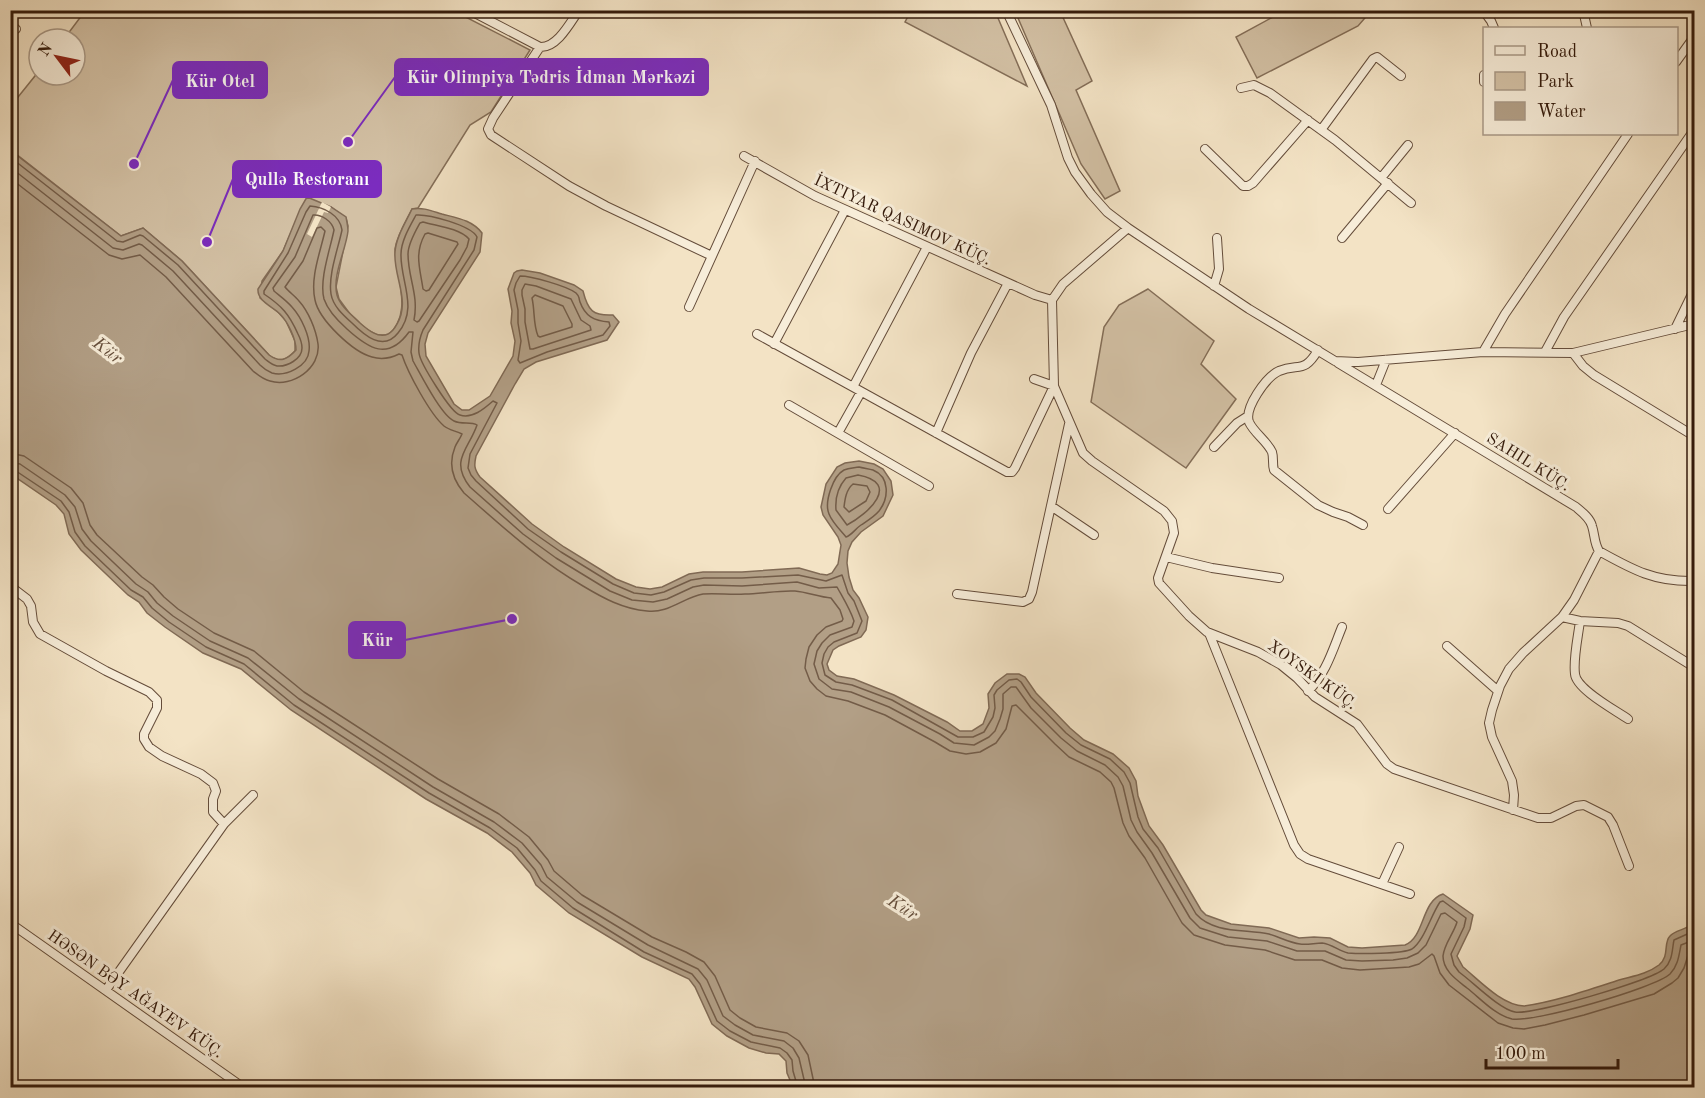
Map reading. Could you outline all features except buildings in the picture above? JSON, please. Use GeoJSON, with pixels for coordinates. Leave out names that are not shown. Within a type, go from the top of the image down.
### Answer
{"type":"FeatureCollection","features":[{"type":"Feature","properties":{"kind":"street"},"geometry":{"type":"LineString","coordinates":[[469,10],[540,47],[547,48],[554,43],[579,10]]}},
{"type":"Feature","properties":{"kind":"street","name":"SAHIL KÜÇ."},"geometry":{"type":"LineString","coordinates":[[1006,10],[1051,105],[1071,165],[1107,212],[1249,309],[1576,507],[1592,524],[1599,551]]}},
{"type":"Feature","properties":{"kind":"street"},"geometry":{"type":"LineString","coordinates":[[1483,10],[1494,27]]}},
{"type":"Feature","properties":{"kind":"street"},"geometry":{"type":"LineString","coordinates":[[1583,10],[1587,27]]}},
{"type":"Feature","properties":{"kind":"street"},"geometry":{"type":"LineString","coordinates":[[1680,51],[1695,37]]}},
{"type":"Feature","properties":{"kind":"street"},"geometry":{"type":"LineString","coordinates":[[540,47],[493,118],[488,129],[490,135],[569,186],[712,256]]}},
{"type":"Feature","properties":{"kind":"street"},"geometry":{"type":"LineString","coordinates":[[1321,130],[1373,59],[1377,57],[1381,59],[1401,76]]}},
{"type":"Feature","properties":{"kind":"street"},"geometry":{"type":"LineString","coordinates":[[1241,88],[1254,85],[1260,87],[1308,120],[1411,202]]}},
{"type":"Feature","properties":{"kind":"street"},"geometry":{"type":"LineString","coordinates":[[1205,148],[1243,186],[1248,186],[1308,120]]}},
{"type":"Feature","properties":{"kind":"street"},"geometry":{"type":"LineString","coordinates":[[1545,352],[1564,317],[1695,130]]}},
{"type":"Feature","properties":{"kind":"street"},"geometry":{"type":"LineString","coordinates":[[1483,352],[1504,314],[1627,135]]}},
{"type":"Feature","properties":{"kind":"street"},"geometry":{"type":"LineString","coordinates":[[1342,237],[1408,145]]}},
{"type":"Feature","properties":{"kind":"street"},"geometry":{"type":"LineString","coordinates":[[744,156],[800,188],[845,210],[1035,295],[1053,300],[1063,284],[1128,228]]}},
{"type":"Feature","properties":{"kind":"street"},"geometry":{"type":"LineString","coordinates":[[689,307],[755,161]]}},
{"type":"Feature","properties":{"kind":"street"},"geometry":{"type":"LineString","coordinates":[[774,344],[845,210]]}},
{"type":"Feature","properties":{"kind":"street"},"geometry":{"type":"LineString","coordinates":[[1215,286],[1219,269],[1217,238]]}},
{"type":"Feature","properties":{"kind":"street"},"geometry":{"type":"LineString","coordinates":[[853,387],[927,247]]}},
{"type":"Feature","properties":{"kind":"street"},"geometry":{"type":"LineString","coordinates":[[936,433],[971,353],[1008,283]]}},
{"type":"Feature","properties":{"kind":"street"},"geometry":{"type":"LineString","coordinates":[[1675,329],[1695,290]]}},
{"type":"Feature","properties":{"kind":"street","name":"XOYSKI KÜÇ."},"geometry":{"type":"LineString","coordinates":[[1053,300],[1054,386],[1069,423],[1083,453],[1164,511],[1172,521],[1174,533],[1158,578],[1159,583],[1190,616],[1209,633],[1258,652],[1297,678],[1314,697],[1357,724],[1387,764],[1394,769],[1538,818],[1551,818],[1576,806],[1584,805],[1608,817],[1629,866]]}},
{"type":"Feature","properties":{"kind":"street","name":"SAHIL KÜÇ."},"geometry":{"type":"LineString","coordinates":[[1335,361],[1358,362],[1483,352],[1573,353],[1695,324]]}},
{"type":"Feature","properties":{"kind":"street"},"geometry":{"type":"LineString","coordinates":[[757,334],[1007,472],[1012,472],[1023,452],[1054,386],[1034,379]]}},
{"type":"Feature","properties":{"kind":"street"},"geometry":{"type":"LineString","coordinates":[[1214,447],[1237,423],[1248,416],[1265,381],[1280,370],[1305,366],[1311,362],[1318,351]]}},
{"type":"Feature","properties":{"kind":"street"},"geometry":{"type":"LineString","coordinates":[[1573,353],[1594,375],[1695,436]]}},
{"type":"Feature","properties":{"kind":"street"},"geometry":{"type":"LineString","coordinates":[[1376,385],[1386,360]]}},
{"type":"Feature","properties":{"kind":"street"},"geometry":{"type":"LineString","coordinates":[[838,433],[861,392]]}},
{"type":"Feature","properties":{"kind":"street"},"geometry":{"type":"LineString","coordinates":[[789,405],[929,486]]}},
{"type":"Feature","properties":{"kind":"street"},"geometry":{"type":"LineString","coordinates":[[1248,416],[1250,423],[1270,448],[1274,470],[1318,505],[1363,525]]}},
{"type":"Feature","properties":{"kind":"street"},"geometry":{"type":"LineString","coordinates":[[957,594],[1023,602],[1029,598],[1052,506],[1069,423]]}},
{"type":"Feature","properties":{"kind":"street"},"geometry":{"type":"LineString","coordinates":[[1388,509],[1455,433]]}},
{"type":"Feature","properties":{"kind":"street"},"geometry":{"type":"LineString","coordinates":[[1052,506],[1094,536]]}},
{"type":"Feature","properties":{"kind":"street"},"geometry":{"type":"LineString","coordinates":[[1513,810],[1512,781],[1492,737],[1489,723],[1498,691],[1509,669],[1516,661],[1563,617],[1599,551],[1651,577],[1695,581]]}},
{"type":"Feature","properties":{"kind":"street"},"geometry":{"type":"LineString","coordinates":[[1166,557],[1212,568],[1279,578]]}},
{"type":"Feature","properties":{"kind":"street"},"geometry":{"type":"LineString","coordinates":[[10,586],[27,599],[31,606],[33,622],[40,634],[106,671],[143,688],[157,700],[157,708],[144,734],[144,739],[149,747],[162,756],[201,774],[213,783],[216,791],[213,799],[213,812],[224,824]]}},
{"type":"Feature","properties":{"kind":"street"},"geometry":{"type":"LineString","coordinates":[[1563,617],[1628,626],[1695,667]]}},
{"type":"Feature","properties":{"kind":"street"},"geometry":{"type":"LineString","coordinates":[[1580,621],[1574,676],[1579,685],[1628,719]]}},
{"type":"Feature","properties":{"kind":"street"},"geometry":{"type":"LineString","coordinates":[[1308,691],[1322,674],[1342,627]]}},
{"type":"Feature","properties":{"kind":"street"},"geometry":{"type":"LineString","coordinates":[[1209,633],[1294,845],[1300,854],[1308,859],[1410,894]]}},
{"type":"Feature","properties":{"kind":"street"},"geometry":{"type":"LineString","coordinates":[[1448,646],[1498,691]]}},
{"type":"Feature","properties":{"kind":"street"},"geometry":{"type":"LineString","coordinates":[[106,990],[224,824],[254,795]]}},
{"type":"Feature","properties":{"kind":"street"},"geometry":{"type":"LineString","coordinates":[[1382,884],[1399,847]]}},
{"type":"Feature","properties":{"kind":"street","name":"HƏSƏN BƏY AĞAYEV KÜÇ."},"geometry":{"type":"LineString","coordinates":[[10,923],[244,1088]]}},
{"type":"Feature","properties":{"kind":"green space"},"geometry":{"type":"Polygon","coordinates":[[[85,11],[454,11],[530,50],[491,112],[470,125],[418,208],[412,209],[402,228],[395,249],[402,301],[401,311],[395,328],[388,335],[377,335],[366,329],[350,314],[339,299],[336,287],[348,226],[346,218],[331,207],[296,221],[283,251],[262,281],[260,298],[286,321],[295,341],[295,351],[280,360],[269,355],[182,261],[143,228],[121,236],[11,150],[10,107],[27,86],[87,87],[87,27],[73,27],[85,11]]]}},
{"type":"Feature","properties":{"kind":"green space"},"geometry":{"type":"Polygon","coordinates":[[[911,11],[953,13],[957,11],[995,11],[1027,86],[905,22],[911,11]]]}},
{"type":"Feature","properties":{"kind":"green space"},"geometry":{"type":"Polygon","coordinates":[[[1015,11],[1060,11],[1092,81],[1076,90],[1120,191],[1105,199],[1081,164],[1015,11]]]}},
{"type":"Feature","properties":{"kind":"green space"},"geometry":{"type":"Polygon","coordinates":[[[1284,11],[1371,11],[1358,26],[1257,78],[1236,37],[1284,11]]]}},
{"type":"Feature","properties":{"kind":"green space"},"geometry":{"type":"Polygon","coordinates":[[[1148,289],[1214,341],[1201,364],[1236,399],[1186,468],[1091,402],[1104,327],[1119,305],[1148,289]]]}},
{"type":"Feature","properties":{"kind":"water","name":"Kür"},"geometry":{"type":"Polygon","coordinates":[[[10,150],[121,236],[143,228],[182,261],[269,355],[280,360],[290,356],[296,350],[295,341],[286,321],[262,300],[258,289],[283,251],[307,197],[331,207],[346,217],[348,231],[336,279],[337,295],[343,307],[360,323],[373,333],[380,335],[392,331],[401,315],[402,297],[395,252],[399,235],[412,209],[427,210],[469,222],[482,233],[480,252],[428,333],[425,344],[426,356],[454,404],[462,410],[469,410],[490,396],[513,356],[515,341],[508,289],[517,271],[540,273],[574,285],[583,291],[592,311],[613,315],[619,322],[607,340],[536,362],[524,369],[476,456],[475,467],[480,477],[532,524],[564,547],[616,579],[636,587],[650,589],[662,587],[689,574],[703,572],[799,568],[827,575],[832,573],[838,564],[841,545],[823,515],[821,507],[826,484],[837,467],[845,463],[859,461],[874,464],[883,469],[891,481],[893,495],[883,516],[861,532],[852,542],[848,551],[847,563],[853,590],[868,617],[866,630],[861,637],[833,650],[827,664],[829,670],[837,676],[854,679],[894,695],[960,731],[972,731],[983,724],[989,708],[988,694],[995,683],[1007,674],[1019,674],[1025,677],[1036,693],[1070,728],[1084,740],[1113,754],[1129,768],[1136,781],[1138,796],[1149,826],[1163,845],[1201,910],[1206,915],[1231,924],[1269,928],[1299,938],[1330,938],[1348,947],[1405,945],[1416,935],[1431,904],[1443,894],[1473,915],[1470,929],[1457,956],[1463,967],[1500,997],[1516,1005],[1524,1006],[1572,995],[1650,971],[1664,958],[1670,936],[1694,923],[1694,1087],[793,1087],[787,1073],[786,1061],[779,1054],[749,1048],[727,1036],[712,1024],[689,979],[642,957],[569,913],[536,885],[530,873],[512,852],[487,833],[426,799],[291,710],[241,669],[203,653],[147,613],[139,602],[128,595],[81,550],[69,534],[64,514],[56,505],[11,474],[10,150]]]}},
{"type":"Feature","properties":{"kind":"pier"},"geometry":{"type":"Polygon","coordinates":[[[322,202],[331,207],[328,213],[324,212],[312,237],[307,234],[322,202]]]}},
{"type":"Feature","properties":{"kind":"place","name":"Kür Olimpiya Tədris İdman Mərkəzi"},"geometry":{"type":"Point","coordinates":[348,142]}},
{"type":"Feature","properties":{"kind":"place","name":"Kür Otel"},"geometry":{"type":"Point","coordinates":[134,164]}},
{"type":"Feature","properties":{"kind":"place","name":"Qullə Restoranı"},"geometry":{"type":"Point","coordinates":[207,242]}},
{"type":"Feature","properties":{"kind":"place","name":"Kür"},"geometry":{"type":"Point","coordinates":[512,619]}}]}
